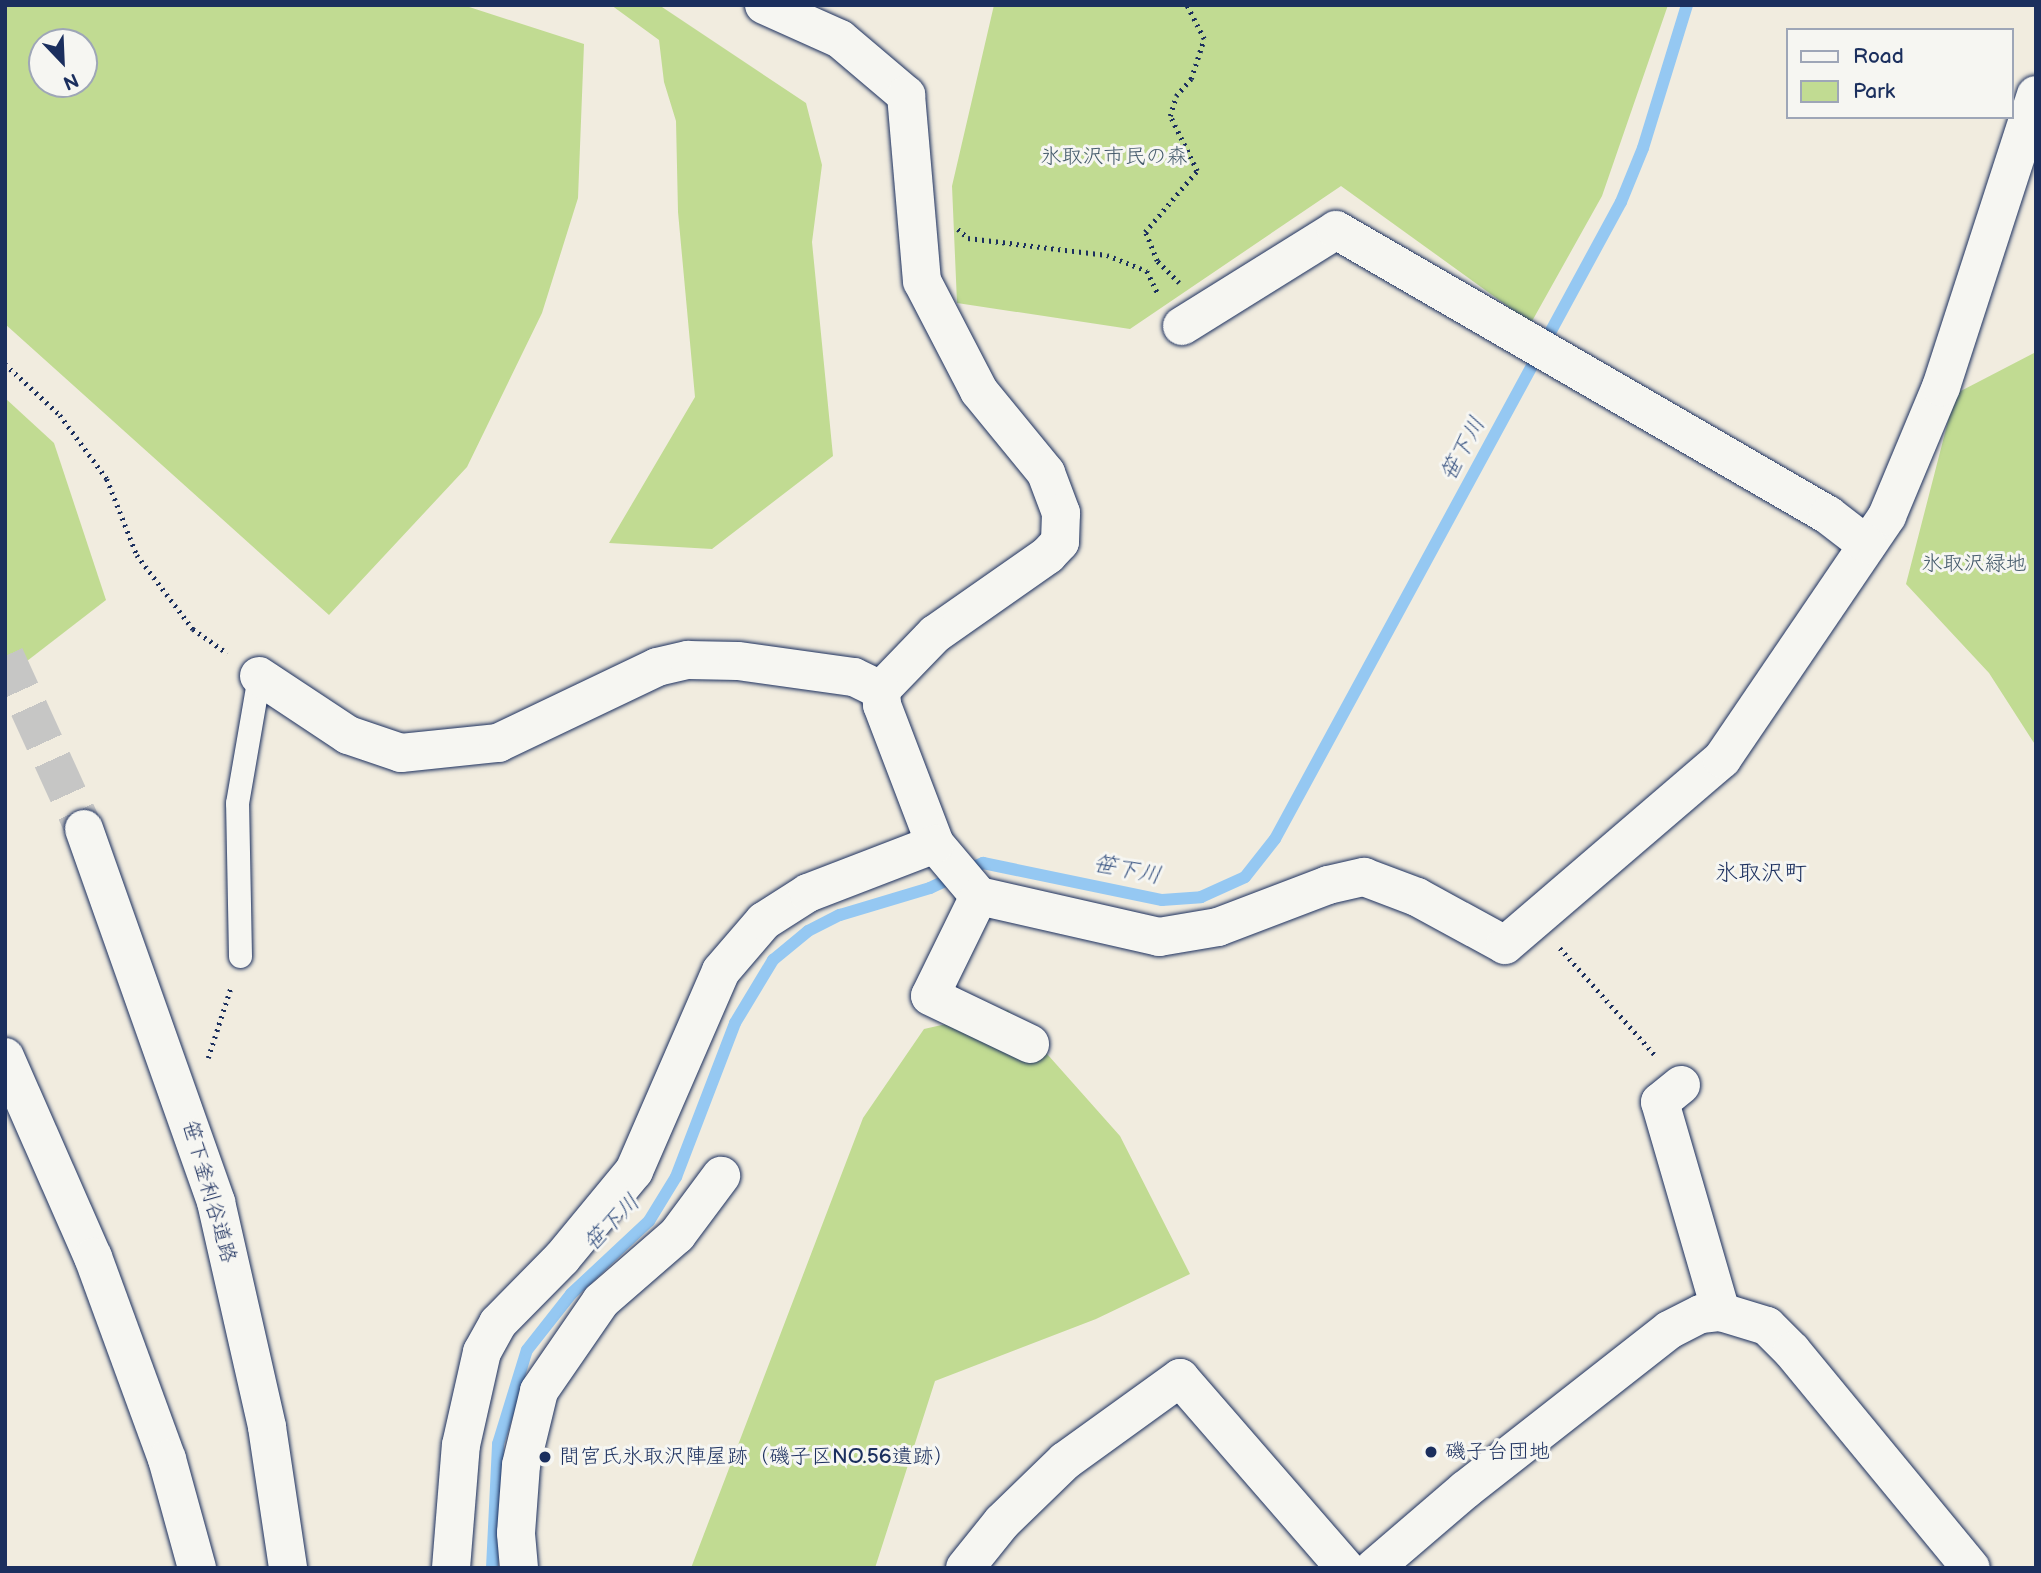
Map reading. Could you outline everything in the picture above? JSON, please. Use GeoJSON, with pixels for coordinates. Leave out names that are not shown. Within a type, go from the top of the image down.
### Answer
{"type":"FeatureCollection","features":[{"type":"Feature","properties":{"kind":"street"},"geometry":{"type":"LineString","coordinates":[[764,5],[840,39],[906,95],[922,281],[935,313],[979,391],[1046,474],[1061,513],[1060,542],[935,634],[881,690],[882,705],[935,844],[979,896],[1159,937],[1218,927],[1328,885],[1364,877],[1417,897],[1505,945],[1536,922],[1722,759],[1887,516],[1941,387],[2036,95]]}},
{"type":"Feature","properties":{"kind":"street"},"geometry":{"type":"LineString","coordinates":[[1174,309],[1336,230],[1828,515],[1867,545]]}},
{"type":"Feature","properties":{"kind":"street"},"geometry":{"type":"LineString","coordinates":[[260,676],[348,735],[401,753],[498,743],[657,667],[688,660],[738,661],[854,677],[881,690]]}},
{"type":"Feature","properties":{"kind":"street","name":"笹下釜利谷道路"},"geometry":{"type":"LineString","coordinates":[[84,829],[216,1202],[267,1427],[288,1568]]}},
{"type":"Feature","properties":{"kind":"street"},"geometry":{"type":"LineString","coordinates":[[452,1568],[461,1445],[482,1352],[498,1323],[562,1258],[634,1171],[721,971],[764,921],[808,893],[935,844]]}},
{"type":"Feature","properties":{"kind":"street"},"geometry":{"type":"LineString","coordinates":[[979,896],[930,996],[1030,1044]]}},
{"type":"Feature","properties":{"kind":"street"},"geometry":{"type":"LineString","coordinates":[[5,1057],[93,1257],[167,1459],[197,1568]]}},
{"type":"Feature","properties":{"kind":"street"},"geometry":{"type":"LineString","coordinates":[[1681,1085],[1660,1102],[1721,1312]]}},
{"type":"Feature","properties":{"kind":"street"},"geometry":{"type":"LineString","coordinates":[[519,1568],[516,1533],[527,1427],[539,1391],[601,1301],[677,1235],[721,1176]]}},
{"type":"Feature","properties":{"kind":"street"},"geometry":{"type":"LineString","coordinates":[[562,1258],[601,1301]]}},
{"type":"Feature","properties":{"kind":"street"},"geometry":{"type":"LineString","coordinates":[[1374,1568],[1465,1490],[1669,1331],[1701,1314],[1721,1312],[1767,1326],[1792,1351],[1971,1568]]}},
{"type":"Feature","properties":{"kind":"street"},"geometry":{"type":"LineString","coordinates":[[965,1568],[1002,1522],[1065,1461],[1181,1378],[1345,1568]]}},
{"type":"Feature","properties":{"kind":"lane"},"geometry":{"type":"LineString","coordinates":[[240,956],[237,803],[260,676]]}},
{"type":"Feature","properties":{"kind":"path"},"geometry":{"type":"LineString","coordinates":[[1174,309],[1179,281],[1157,261],[1145,232],[1197,171],[1186,140],[1170,116],[1176,96],[1191,79],[1204,39],[1187,5]]}},
{"type":"Feature","properties":{"kind":"path"},"geometry":{"type":"LineString","coordinates":[[915,216],[951,222],[968,238],[1107,255],[1147,271],[1174,309]]}},
{"type":"Feature","properties":{"kind":"path"},"geometry":{"type":"LineString","coordinates":[[5,364],[60,415],[107,479],[136,555],[193,629],[260,676]]}},
{"type":"Feature","properties":{"kind":"path"},"geometry":{"type":"LineString","coordinates":[[1536,922],[1681,1085]]}},
{"type":"Feature","properties":{"kind":"path"},"geometry":{"type":"LineString","coordinates":[[204,1072],[240,956]]}},
{"type":"Feature","properties":{"kind":"green space"},"geometry":{"type":"Polygon","coordinates":[[[5,5],[463,5],[584,44],[578,198],[542,313],[467,467],[329,615],[5,324],[5,5]]]}},
{"type":"Feature","properties":{"kind":"green space"},"geometry":{"type":"Polygon","coordinates":[[[611,5],[659,5],[806,103],[822,165],[812,242],[833,456],[712,549],[609,543],[695,397],[678,212],[676,121],[664,82],[659,40],[611,5]]]}},
{"type":"Feature","properties":{"kind":"green space","name":"氷取沢市民の森"},"geometry":{"type":"Polygon","coordinates":[[[994,5],[1668,5],[1602,196],[1531,323],[1341,186],[1130,329],[957,303],[952,186],[994,5]]]}},
{"type":"Feature","properties":{"kind":"green space","name":"氷取沢緑地"},"geometry":{"type":"Polygon","coordinates":[[[2036,352],[2036,746],[1989,673],[1906,584],[1955,394],[2036,352]]]}},
{"type":"Feature","properties":{"kind":"green space"},"geometry":{"type":"Polygon","coordinates":[[[5,398],[54,443],[106,600],[5,678],[5,398]]]}},
{"type":"Feature","properties":{"kind":"green space"},"geometry":{"type":"Polygon","coordinates":[[[1008,1010],[1120,1136],[1190,1274],[1096,1319],[935,1381],[875,1568],[691,1568],[863,1118],[924,1029],[1008,1010]]]}},
{"type":"Feature","properties":{"kind":"waterway","name":"笹下川"},"geometry":{"type":"LineString","coordinates":[[492,1568],[498,1444],[527,1350],[571,1294],[649,1221],[676,1177],[735,1023],[773,960],[808,931],[840,915],[930,888],[983,863],[1162,900],[1201,897],[1245,877],[1275,839],[1621,202],[1643,148],[1687,5]]}},
{"type":"Feature","properties":{"kind":"tunnel"},"geometry":{"type":"LineString","coordinates":[[5,656],[84,829]]}},
{"type":"Feature","properties":{"kind":"place","name":"磯子台団地"},"geometry":{"type":"Point","coordinates":[1431,1452]}},
{"type":"Feature","properties":{"kind":"place","name":"間宮氏氷取沢陣屋跡（磯子区NO.56遺跡）"},"geometry":{"type":"Point","coordinates":[545,1457]}},
{"type":"Feature","properties":{"kind":"district","name":"氷取沢町"},"geometry":{"type":"Point","coordinates":[1761,873]}}]}
